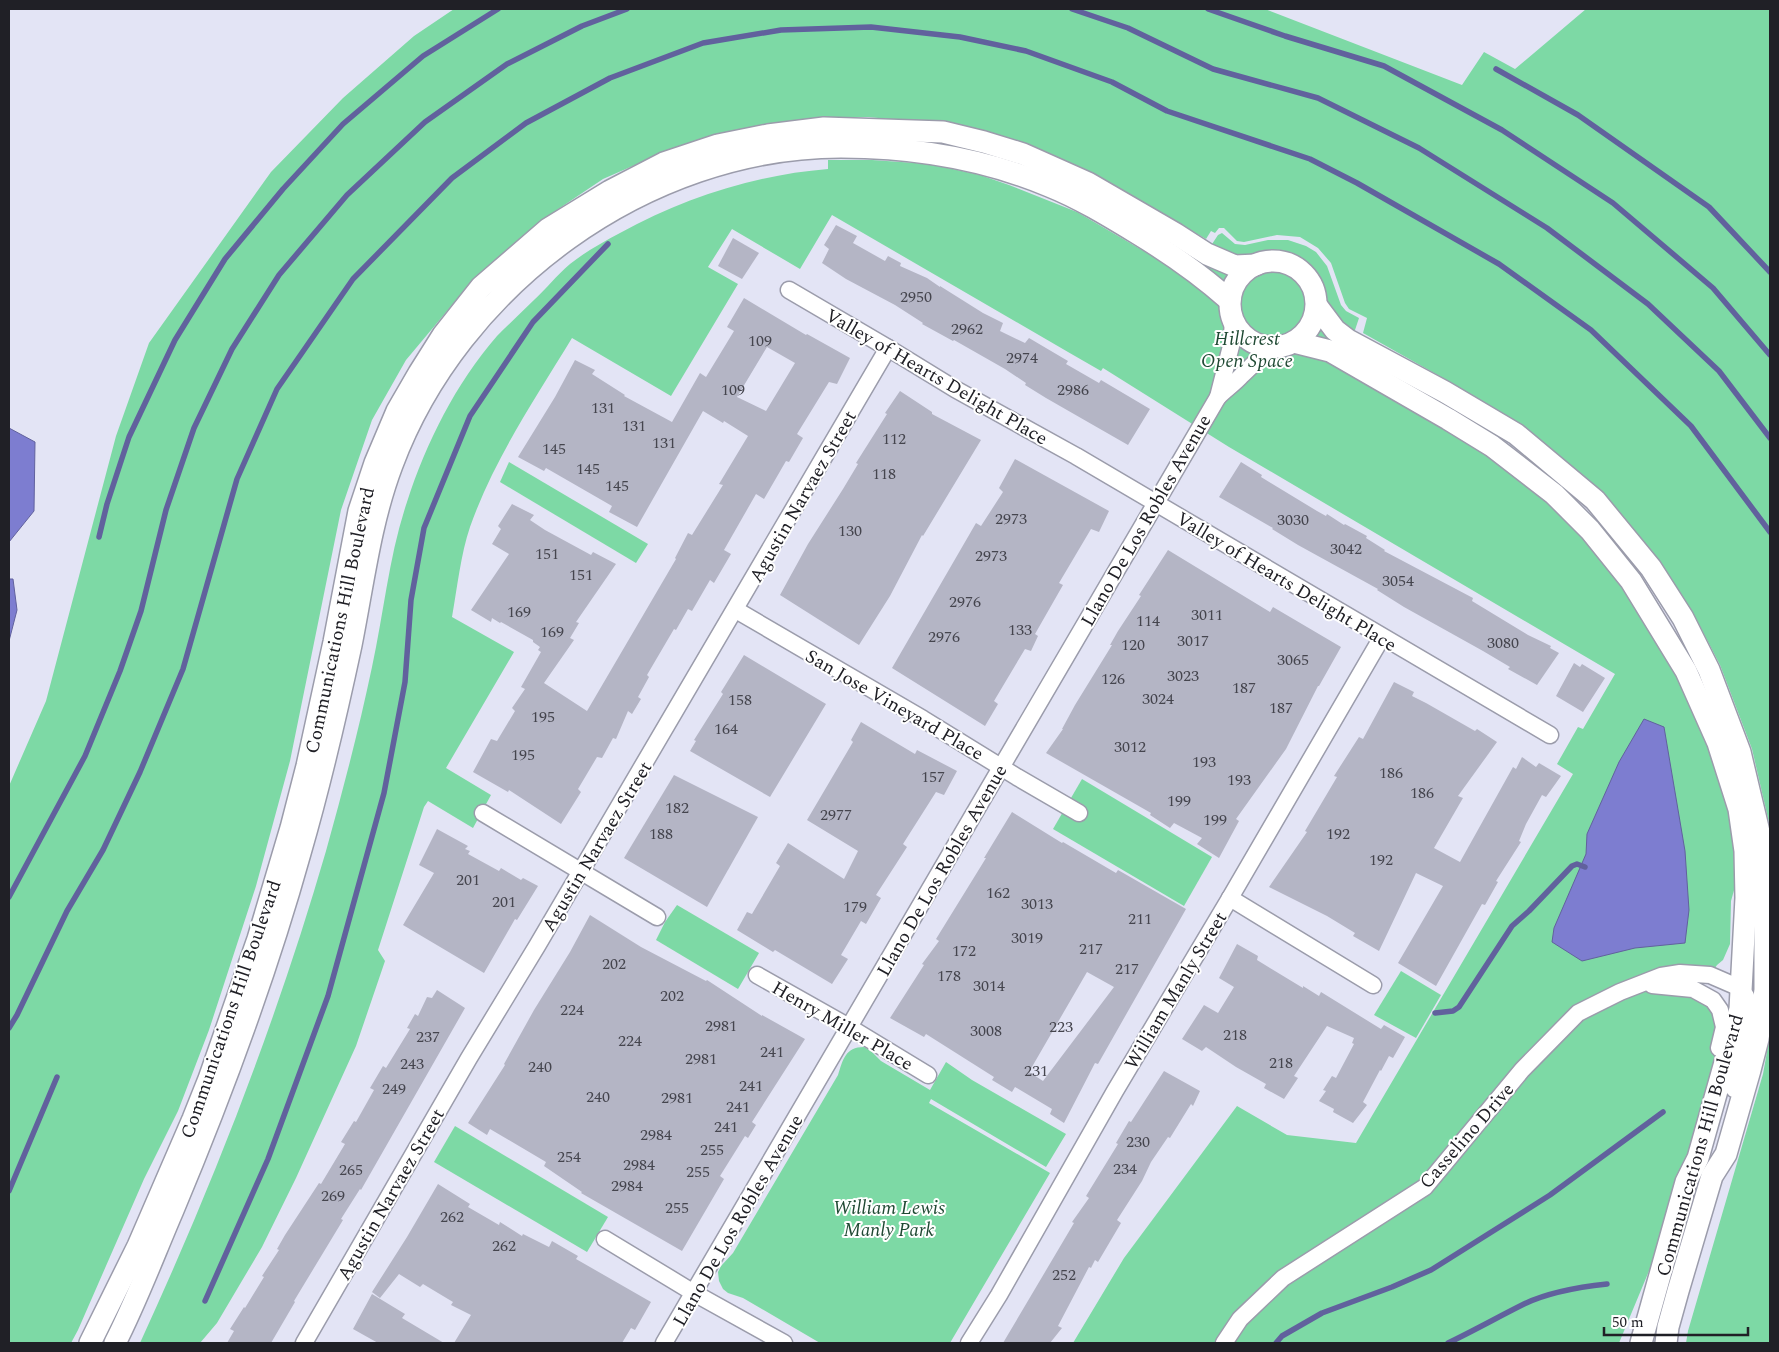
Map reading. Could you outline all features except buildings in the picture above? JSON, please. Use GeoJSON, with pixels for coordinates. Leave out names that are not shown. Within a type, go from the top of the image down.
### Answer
{"type":"FeatureCollection","features":[{"type":"Feature","properties":{"kind":"street","name":"Communications Hill Boulevard"},"geometry":{"type":"LineString","coordinates":[[90,1343],[138,1246],[193,1119],[258,939],[291,828],[307,766],[359,512],[377,456],[397,411],[419,373],[443,335],[481,287],[548,229],[610,190],[664,163],[718,145],[824,128],[943,132],[1023,154],[1088,183],[1168,229],[1206,254],[1235,266],[1256,265]]}},
{"type":"Feature","properties":{"kind":"street","name":"Communications Hill Boulevard"},"geometry":{"type":"LineString","coordinates":[[115,1343],[224,1085],[286,903],[326,757],[352,639],[374,524],[392,463],[413,416],[454,352],[473,325],[518,279],[563,242],[596,220],[626,202],[693,174],[732,162],[773,153],[816,148],[876,147],[922,151],[972,160],[1053,187],[1085,203],[1159,246],[1196,272],[1229,300]]}},
{"type":"Feature","properties":{"kind":"street"},"geometry":{"type":"LineString","coordinates":[[1277,261],[1286,262],[1299,268],[1309,278],[1314,287],[1317,306],[1310,327],[1303,336],[1285,344],[1264,346],[1253,342],[1237,329],[1233,322],[1229,300],[1231,292],[1238,278],[1256,265],[1277,261]]}},
{"type":"Feature","properties":{"kind":"street","name":"Valley of Hearts Delight Place"},"geometry":{"type":"LineString","coordinates":[[790,290],[955,389],[1076,456],[1155,504],[1226,543],[1550,735]]}},
{"type":"Feature","properties":{"kind":"street","name":"Communications Hill Boulevard"},"geometry":{"type":"LineString","coordinates":[[1317,306],[1335,330],[1348,340],[1445,392],[1516,434],[1595,500],[1651,568],[1683,618],[1710,670],[1740,752],[1759,832],[1765,910],[1765,990],[1758,1039],[1726,1154],[1712,1176],[1668,1327],[1666,1343]]}},
{"type":"Feature","properties":{"kind":"street","name":"Llano De Los Robles Avenue"},"geometry":{"type":"LineString","coordinates":[[664,1343],[1218,397],[1231,346],[1233,322]]}},
{"type":"Feature","properties":{"kind":"street","name":"Communications Hill Boulevard"},"geometry":{"type":"LineString","coordinates":[[1285,344],[1330,351],[1492,446],[1554,494],[1590,530],[1631,581],[1686,671],[1718,742],[1739,809],[1745,851],[1746,898],[1740,1009],[1698,1158],[1686,1182],[1641,1343]]}},
{"type":"Feature","properties":{"kind":"street","name":"Llano De Los Robles Avenue"},"geometry":{"type":"LineString","coordinates":[[1218,397],[1244,374],[1258,358],[1285,344]]}},
{"type":"Feature","properties":{"kind":"street","name":"Agustin Narvaez Street"},"geometry":{"type":"LineString","coordinates":[[304,1343],[464,1066],[736,610],[888,348]]}},
{"type":"Feature","properties":{"kind":"street","name":"San Jose Vineyard Place"},"geometry":{"type":"LineString","coordinates":[[736,610],[1079,813]]}},
{"type":"Feature","properties":{"kind":"street","name":"William Manly Street"},"geometry":{"type":"LineString","coordinates":[[969,1343],[999,1295],[1115,1091],[1382,637]]}},
{"type":"Feature","properties":{"kind":"street"},"geometry":{"type":"LineString","coordinates":[[483,813],[658,917]]}},
{"type":"Feature","properties":{"kind":"street"},"geometry":{"type":"LineString","coordinates":[[1230,898],[1373,984]]}},
{"type":"Feature","properties":{"kind":"street","name":"Casselino Drive"},"geometry":{"type":"LineString","coordinates":[[1224,1343],[1240,1320],[1283,1278],[1425,1187],[1522,1070],[1578,1013],[1620,992],[1661,976],[1680,974],[1710,975],[1740,988]]}},
{"type":"Feature","properties":{"kind":"street","name":"Henry Miller Place"},"geometry":{"type":"LineString","coordinates":[[757,975],[849,1027],[928,1075]]}},
{"type":"Feature","properties":{"kind":"street"},"geometry":{"type":"LineString","coordinates":[[1640,985],[1693,988],[1713,1000],[1720,1010],[1724,1027],[1715,1066],[1690,1150],[1686,1182]]}},
{"type":"Feature","properties":{"kind":"street"},"geometry":{"type":"LineString","coordinates":[[1712,1176],[1738,1075],[1748,1022],[1749,1010],[1746,996],[1740,988]]}},
{"type":"Feature","properties":{"kind":"street"},"geometry":{"type":"LineString","coordinates":[[605,1239],[694,1293],[784,1343]]}},
{"type":"Feature","properties":{"kind":"green space"},"geometry":{"type":"Polygon","coordinates":[[[454,9],[1265,9],[1462,85],[1484,52],[1515,69],[1586,9],[1770,9],[1770,827],[1752,749],[1720,665],[1693,613],[1659,563],[1600,493],[1564,460],[1520,426],[1450,382],[1363,333],[1367,318],[1349,309],[1345,303],[1331,263],[1318,248],[1300,237],[1277,235],[1244,242],[1237,241],[1224,228],[1219,228],[1215,233],[1211,231],[1206,239],[1064,160],[1023,144],[940,124],[868,117],[819,118],[660,154],[603,179],[539,222],[473,280],[406,360],[372,420],[341,510],[290,761],[256,886],[209,1030],[178,1111],[144,1179],[71,1343],[9,1343],[9,786],[46,701],[116,436],[149,343],[271,172],[343,98],[414,36],[454,9]]]}},
{"type":"Feature","properties":{"kind":"green space","name":"Hillcrest Open Space"},"geometry":{"type":"Polygon","coordinates":[[[828,160],[872,160],[930,164],[980,175],[1077,212],[1154,257],[1191,276],[1218,235],[1222,233],[1235,244],[1245,245],[1268,240],[1288,240],[1306,246],[1316,252],[1327,266],[1341,305],[1346,311],[1359,318],[1355,330],[1348,340],[1554,494],[1680,660],[1745,851],[1731,901],[1730,944],[1723,960],[1710,975],[1680,973],[1704,993],[1724,1027],[1686,1182],[1619,1343],[1073,1343],[1124,1258],[1237,1106],[1287,1135],[1356,1143],[1573,774],[1557,764],[1578,727],[1583,729],[1615,674],[1229,447],[1103,368],[1101,371],[832,215],[800,269],[732,229],[708,267],[738,284],[671,396],[572,338],[503,453],[480,502],[464,548],[452,617],[514,652],[446,768],[491,795],[473,828],[428,801],[424,807],[378,950],[385,961],[356,1046],[296,1178],[262,1247],[217,1323],[200,1343],[140,1343],[218,1162],[287,977],[326,851],[362,713],[391,563],[401,522],[423,458],[444,414],[468,373],[497,336],[565,268],[588,251],[644,220],[694,199],[720,190],[773,177],[828,169],[828,160]]]}},
{"type":"Feature","properties":{"kind":"green space"},"geometry":{"type":"Polygon","coordinates":[[[509,462],[648,544],[636,563],[500,482],[509,462]]]}},
{"type":"Feature","properties":{"kind":"green space"},"geometry":{"type":"Polygon","coordinates":[[[1082,779],[1212,857],[1184,906],[1053,829],[1082,779]]]}},
{"type":"Feature","properties":{"kind":"green space"},"geometry":{"type":"Polygon","coordinates":[[[677,905],[759,953],[738,989],[656,940],[665,922],[677,905]]]}},
{"type":"Feature","properties":{"kind":"green space"},"geometry":{"type":"Polygon","coordinates":[[[1401,971],[1441,995],[1416,1038],[1374,1015],[1401,971]]]}},
{"type":"Feature","properties":{"kind":"green space"},"geometry":{"type":"Polygon","coordinates":[[[1770,1035],[1770,1343],[1686,1343],[1763,1074],[1770,1035]]]}},
{"type":"Feature","properties":{"kind":"green space","name":"William Lewis Manly Park"},"geometry":{"type":"Polygon","coordinates":[[[864,1047],[881,1061],[930,1090],[946,1062],[972,1080],[1066,1134],[1046,1167],[931,1099],[929,1103],[1050,1173],[950,1343],[820,1343],[743,1298],[728,1293],[723,1289],[719,1281],[718,1272],[721,1266],[733,1253],[838,1075],[846,1055],[853,1049],[864,1047]]]}},
{"type":"Feature","properties":{"kind":"green space"},"geometry":{"type":"Polygon","coordinates":[[[455,1126],[608,1217],[587,1252],[434,1162],[455,1126]]]}},
{"type":"Feature","properties":{"kind":"shaded area"},"geometry":{"type":"Polygon","coordinates":[[[9,428],[35,442],[34,511],[9,542],[9,428]]]}},
{"type":"Feature","properties":{"kind":"shaded area"},"geometry":{"type":"Polygon","coordinates":[[[9,579],[13,579],[17,610],[9,641],[9,579]]]}},
{"type":"Feature","properties":{"kind":"shaded area"},"geometry":{"type":"Polygon","coordinates":[[[1644,719],[1664,727],[1685,851],[1689,910],[1685,943],[1635,948],[1582,961],[1552,942],[1554,928],[1586,854],[1587,834],[1619,762],[1644,719]]]}},
{"type":"Feature","properties":{"kind":"waterway"},"geometry":{"type":"LineString","coordinates":[[99,537],[107,504],[129,437],[175,340],[225,259],[283,189],[343,124],[423,56],[498,9]]}},
{"type":"Feature","properties":{"kind":"waterway"},"geometry":{"type":"LineString","coordinates":[[9,897],[85,756],[120,671],[141,611],[166,510],[194,428],[232,349],[279,275],[347,195],[425,122],[507,64],[582,26],[627,9]]}},
{"type":"Feature","properties":{"kind":"waterway"},"geometry":{"type":"LineString","coordinates":[[1072,9],[1128,28],[1213,69],[1318,98],[1419,148],[1547,228],[1648,304],[1719,371],[1770,438]]}},
{"type":"Feature","properties":{"kind":"waterway"},"geometry":{"type":"LineString","coordinates":[[1208,9],[1285,36],[1384,66],[1502,130],[1613,203],[1713,288],[1770,355]]}},
{"type":"Feature","properties":{"kind":"waterway"},"geometry":{"type":"LineString","coordinates":[[9,1028],[67,911],[103,850],[140,772],[183,669],[237,479],[277,389],[353,279],[452,178],[526,123],[610,78],[703,43],[781,30],[871,27],[960,37],[1026,51],[1112,82],[1167,111],[1310,159],[1357,183],[1499,264],[1591,330],[1691,426],[1770,532]]}},
{"type":"Feature","properties":{"kind":"waterway"},"geometry":{"type":"LineString","coordinates":[[1496,69],[1578,115],[1709,207],[1770,272]]}},
{"type":"Feature","properties":{"kind":"waterway"},"geometry":{"type":"LineString","coordinates":[[205,1301],[268,1159],[328,996],[384,793],[405,682],[411,600],[424,528],[470,416],[533,322],[608,244]]}},
{"type":"Feature","properties":{"kind":"waterway"},"geometry":{"type":"LineString","coordinates":[[1435,1013],[1453,1011],[1459,1007],[1512,926],[1572,866],[1577,864],[1585,867]]}},
{"type":"Feature","properties":{"kind":"waterway"},"geometry":{"type":"LineString","coordinates":[[9,1191],[57,1077]]}},
{"type":"Feature","properties":{"kind":"waterway"},"geometry":{"type":"LineString","coordinates":[[1276,1343],[1282,1336],[1322,1313],[1392,1287],[1431,1270],[1550,1195],[1663,1112]]}},
{"type":"Feature","properties":{"kind":"waterway"},"geometry":{"type":"LineString","coordinates":[[1448,1343],[1524,1304],[1544,1296],[1607,1284]]}}]}
